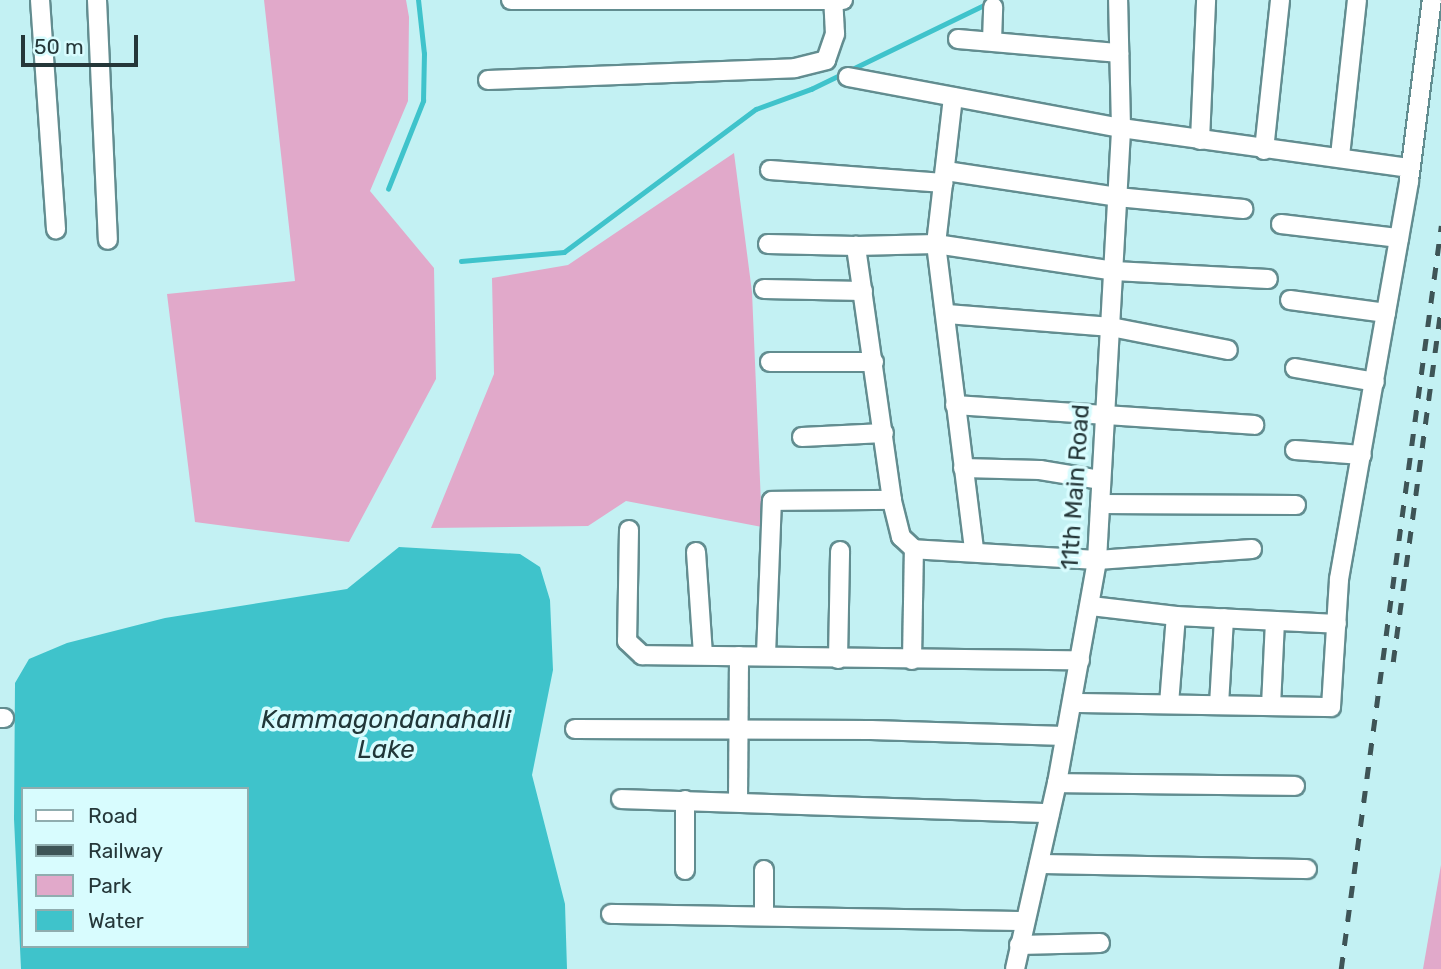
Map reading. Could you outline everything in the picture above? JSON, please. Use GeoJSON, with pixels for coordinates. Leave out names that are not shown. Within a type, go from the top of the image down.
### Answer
{"type":"FeatureCollection","features":[{"type":"Feature","properties":{"kind":"street"},"geometry":{"type":"LineString","coordinates":[[40,0],[56,229]]}},
{"type":"Feature","properties":{"kind":"street"},"geometry":{"type":"LineString","coordinates":[[97,0],[108,240]]}},
{"type":"Feature","properties":{"kind":"street"},"geometry":{"type":"LineString","coordinates":[[488,80],[795,68],[825,60],[835,34],[839,1],[511,0]]}},
{"type":"Feature","properties":{"kind":"street","name":"11th Main Road"},"geometry":{"type":"LineString","coordinates":[[1014,969],[1057,783],[1091,607],[1097,561],[1121,128],[1118,0]]}},
{"type":"Feature","properties":{"kind":"street"},"geometry":{"type":"LineString","coordinates":[[1200,140],[1206,0]]}},
{"type":"Feature","properties":{"kind":"street"},"geometry":{"type":"LineString","coordinates":[[1264,150],[1280,0]]}},
{"type":"Feature","properties":{"kind":"street"},"geometry":{"type":"LineString","coordinates":[[1340,156],[1357,0]]}},
{"type":"Feature","properties":{"kind":"street"},"geometry":{"type":"LineString","coordinates":[[1073,703],[1331,707],[1339,579],[1399,238],[1432,0]]}},
{"type":"Feature","properties":{"kind":"street"},"geometry":{"type":"LineString","coordinates":[[992,41],[993,7]]}},
{"type":"Feature","properties":{"kind":"street"},"geometry":{"type":"LineString","coordinates":[[958,39],[1119,53]]}},
{"type":"Feature","properties":{"kind":"street"},"geometry":{"type":"LineString","coordinates":[[848,78],[1121,128],[1264,150],[1340,156],[1410,168]]}},
{"type":"Feature","properties":{"kind":"street"},"geometry":{"type":"LineString","coordinates":[[953,97],[936,244],[947,314],[974,551]]}},
{"type":"Feature","properties":{"kind":"street"},"geometry":{"type":"LineString","coordinates":[[770,170],[945,177],[1244,209]]}},
{"type":"Feature","properties":{"kind":"street"},"geometry":{"type":"LineString","coordinates":[[1281,224],[1399,238]]}},
{"type":"Feature","properties":{"kind":"street"},"geometry":{"type":"LineString","coordinates":[[768,244],[936,244],[1114,271],[1268,279]]}},
{"type":"Feature","properties":{"kind":"street"},"geometry":{"type":"LineString","coordinates":[[856,246],[892,500],[901,537],[914,549],[1097,561],[1252,549]]}},
{"type":"Feature","properties":{"kind":"street"},"geometry":{"type":"LineString","coordinates":[[764,289],[863,291]]}},
{"type":"Feature","properties":{"kind":"street"},"geometry":{"type":"LineString","coordinates":[[1290,300],[1386,313]]}},
{"type":"Feature","properties":{"kind":"street"},"geometry":{"type":"LineString","coordinates":[[947,314],[1111,327],[1228,350]]}},
{"type":"Feature","properties":{"kind":"street"},"geometry":{"type":"LineString","coordinates":[[771,362],[874,362]]}},
{"type":"Feature","properties":{"kind":"street"},"geometry":{"type":"LineString","coordinates":[[1295,368],[1375,382]]}},
{"type":"Feature","properties":{"kind":"street"},"geometry":{"type":"LineString","coordinates":[[956,405],[1254,425]]}},
{"type":"Feature","properties":{"kind":"street"},"geometry":{"type":"LineString","coordinates":[[802,437],[884,433]]}},
{"type":"Feature","properties":{"kind":"street"},"geometry":{"type":"LineString","coordinates":[[1295,450],[1362,455]]}},
{"type":"Feature","properties":{"kind":"street"},"geometry":{"type":"LineString","coordinates":[[963,468],[1040,470],[1101,480]]}},
{"type":"Feature","properties":{"kind":"street"},"geometry":{"type":"LineString","coordinates":[[766,655],[772,501],[892,500]]}},
{"type":"Feature","properties":{"kind":"street"},"geometry":{"type":"LineString","coordinates":[[1100,504],[1296,505]]}},
{"type":"Feature","properties":{"kind":"street"},"geometry":{"type":"LineString","coordinates":[[629,530],[627,641],[632,651],[642,655],[1080,660]]}},
{"type":"Feature","properties":{"kind":"street"},"geometry":{"type":"LineString","coordinates":[[912,660],[914,549]]}},
{"type":"Feature","properties":{"kind":"street"},"geometry":{"type":"LineString","coordinates":[[838,659],[840,551]]}},
{"type":"Feature","properties":{"kind":"street"},"geometry":{"type":"LineString","coordinates":[[696,552],[703,654]]}},
{"type":"Feature","properties":{"kind":"street"},"geometry":{"type":"LineString","coordinates":[[1091,607],[1176,616],[1337,624]]}},
{"type":"Feature","properties":{"kind":"street"},"geometry":{"type":"LineString","coordinates":[[1169,704],[1176,616]]}},
{"type":"Feature","properties":{"kind":"street"},"geometry":{"type":"LineString","coordinates":[[1219,705],[1224,618]]}},
{"type":"Feature","properties":{"kind":"street"},"geometry":{"type":"LineString","coordinates":[[1271,706],[1275,621]]}},
{"type":"Feature","properties":{"kind":"street"},"geometry":{"type":"LineString","coordinates":[[738,802],[736,728],[739,656]]}},
{"type":"Feature","properties":{"kind":"street"},"geometry":{"type":"LineString","coordinates":[[575,729],[736,728],[1065,736]]}},
{"type":"Feature","properties":{"kind":"street"},"geometry":{"type":"LineString","coordinates":[[1057,783],[1295,786]]}},
{"type":"Feature","properties":{"kind":"street"},"geometry":{"type":"LineString","coordinates":[[621,799],[1050,813]]}},
{"type":"Feature","properties":{"kind":"street"},"geometry":{"type":"LineString","coordinates":[[685,800],[685,870]]}},
{"type":"Feature","properties":{"kind":"street"},"geometry":{"type":"LineString","coordinates":[[1039,864],[1307,869]]}},
{"type":"Feature","properties":{"kind":"street"},"geometry":{"type":"LineString","coordinates":[[764,870],[764,915]]}},
{"type":"Feature","properties":{"kind":"street"},"geometry":{"type":"LineString","coordinates":[[611,914],[1024,921]]}},
{"type":"Feature","properties":{"kind":"street"},"geometry":{"type":"LineString","coordinates":[[1019,945],[1100,943]]}},
{"type":"Feature","properties":{"kind":"green space"},"geometry":{"type":"Polygon","coordinates":[[[264,0],[406,0],[409,17],[408,101],[370,191],[434,268],[436,379],[349,542],[195,522],[167,294],[295,281],[264,0]]]}},
{"type":"Feature","properties":{"kind":"green space"},"geometry":{"type":"Polygon","coordinates":[[[734,153],[752,292],[762,527],[626,501],[588,526],[431,528],[494,374],[492,278],[568,265],[734,153]]]}},
{"type":"Feature","properties":{"kind":"green space"},"geometry":{"type":"Polygon","coordinates":[[[1441,865],[1441,969],[1423,969],[1441,865]]]}},
{"type":"Feature","properties":{"kind":"water","name":"Kammagondanahalli Lake"},"geometry":{"type":"Polygon","coordinates":[[[399,547],[520,554],[540,567],[550,600],[553,670],[532,775],[565,904],[567,969],[21,969],[14,819],[15,683],[29,659],[67,643],[165,618],[347,589],[399,547]]]}},
{"type":"Feature","properties":{"kind":"waterway"},"geometry":{"type":"LineString","coordinates":[[388,189],[423,101],[424,54],[418,0]]}},
{"type":"Feature","properties":{"kind":"waterway"},"geometry":{"type":"LineString","coordinates":[[461,261],[564,252],[756,109],[811,89],[988,3]]}},
{"type":"Feature","properties":{"kind":"railway"},"geometry":{"type":"LineString","coordinates":[[1341,969],[1441,226]]}},
{"type":"Feature","properties":{"kind":"railway"},"geometry":{"type":"LineString","coordinates":[[1393,662],[1441,308]]}}]}
